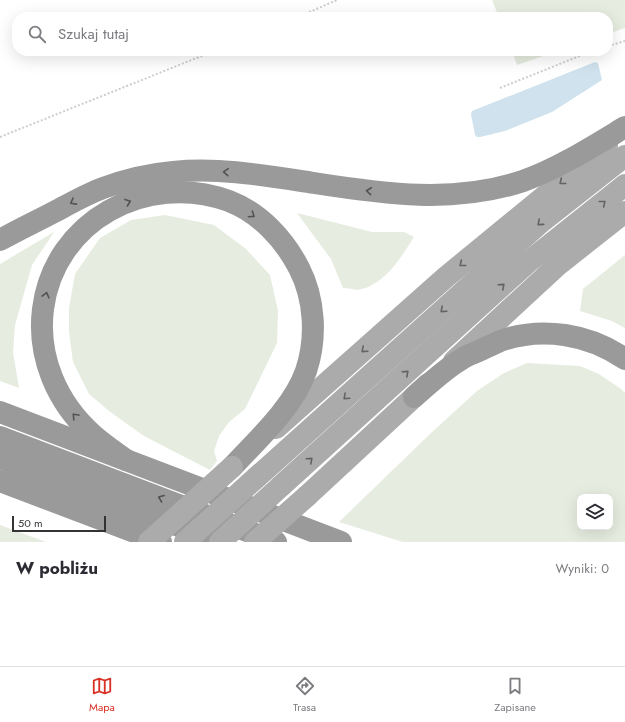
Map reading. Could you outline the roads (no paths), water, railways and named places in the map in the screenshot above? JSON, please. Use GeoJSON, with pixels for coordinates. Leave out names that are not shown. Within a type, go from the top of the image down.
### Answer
{"type":"FeatureCollection","features":[{"type":"Feature","properties":{"kind":"highway"},"geometry":{"type":"LineString","coordinates":[[0,240],[80,198],[103,188],[154,174],[199,170],[253,174],[364,191],[408,195],[476,193],[508,185],[543,172],[582,152],[625,127]]}},
{"type":"Feature","properties":{"kind":"highway"},"geometry":{"type":"LineString","coordinates":[[126,460],[92,434],[71,412],[51,378],[42,343],[41,322],[44,299],[50,278],[61,256],[73,240],[90,223],[105,212],[125,202],[156,194],[178,192],[212,196],[230,202],[246,210],[272,230],[284,242],[303,276],[313,312],[313,332],[310,354],[305,372],[292,398],[288,405],[232,467]]}},
{"type":"Feature","properties":{"kind":"highway"},"geometry":{"type":"LineString","coordinates":[[414,397],[462,359],[501,341],[520,336],[538,333],[567,335],[591,340],[625,359]]}},
{"type":"Feature","properties":{"kind":"highway"},"geometry":{"type":"LineString","coordinates":[[0,412],[341,542]]}},
{"type":"Feature","properties":{"kind":"highway"},"geometry":{"type":"LineString","coordinates":[[0,436],[276,542]]}},
{"type":"Feature","properties":{"kind":"highway"},"geometry":{"type":"LineString","coordinates":[[0,458],[220,542]]}},
{"type":"Feature","properties":{"kind":"highway"},"geometry":{"type":"LineString","coordinates":[[0,481],[161,542]]}},
{"type":"Feature","properties":{"kind":"main road"},"geometry":{"type":"LineString","coordinates":[[149,542],[446,277],[625,131]]}},
{"type":"Feature","properties":{"kind":"main road"},"geometry":{"type":"LineString","coordinates":[[185,542],[542,222],[625,156]]}},
{"type":"Feature","properties":{"kind":"main road"},"geometry":{"type":"LineString","coordinates":[[220,542],[527,263],[625,185]]}},
{"type":"Feature","properties":{"kind":"main road"},"geometry":{"type":"LineString","coordinates":[[255,542],[559,264],[625,212]]}},
{"type":"Feature","properties":{"kind":"water"},"geometry":{"type":"Polygon","coordinates":[[[595,62],[598,63],[602,80],[552,112],[505,131],[480,137],[475,135],[471,114],[472,111],[595,62]]]}}]}
